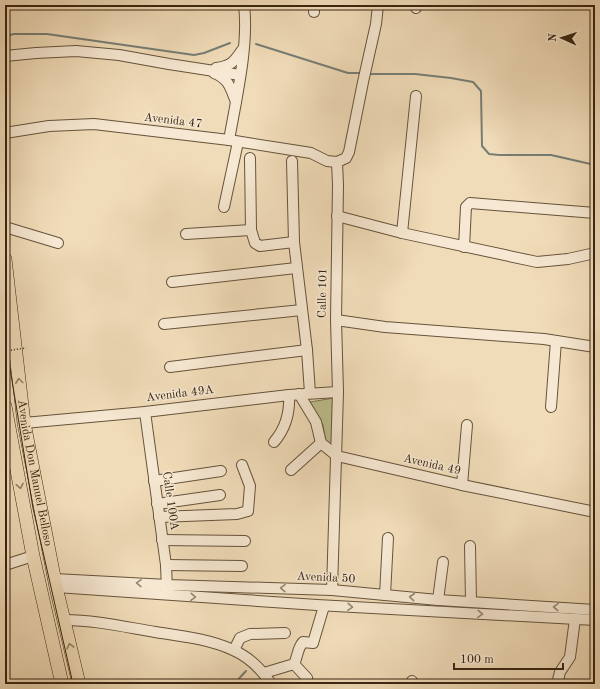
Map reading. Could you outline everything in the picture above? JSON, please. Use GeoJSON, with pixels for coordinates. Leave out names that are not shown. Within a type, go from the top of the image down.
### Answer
{"type":"FeatureCollection","features":[{"type":"Feature","properties":{"kind":"main road","name":"Avenida Don Manuel Belloso"},"geometry":{"type":"LineString","coordinates":[[5,259],[24,423],[55,583],[80,684]]}},
{"type":"Feature","properties":{"kind":"main road","name":"Avenida Don Manuel Belloso"},"geometry":{"type":"LineString","coordinates":[[5,406],[6,424],[33,556],[62,684]]}},
{"type":"Feature","properties":{"kind":"street"},"geometry":{"type":"LineString","coordinates":[[224,207],[234,141],[236,102],[243,48],[245,15],[244,5]]}},
{"type":"Feature","properties":{"kind":"street"},"geometry":{"type":"LineString","coordinates":[[337,162],[346,158],[349,152],[362,82],[376,24],[378,5]]}},
{"type":"Feature","properties":{"kind":"street"},"geometry":{"type":"LineString","coordinates":[[209,70],[227,66],[237,58],[243,48]]}},
{"type":"Feature","properties":{"kind":"street"},"geometry":{"type":"LineString","coordinates":[[5,56],[76,51],[119,55],[240,75]]}},
{"type":"Feature","properties":{"kind":"street"},"geometry":{"type":"LineString","coordinates":[[209,70],[228,82],[236,102]]}},
{"type":"Feature","properties":{"kind":"street"},"geometry":{"type":"LineString","coordinates":[[402,233],[416,96]]}},
{"type":"Feature","properties":{"kind":"street","name":"Avenida 47"},"geometry":{"type":"LineString","coordinates":[[5,134],[49,126],[94,124],[234,141],[311,153],[327,161],[337,162]]}},
{"type":"Feature","properties":{"kind":"street"},"geometry":{"type":"LineString","coordinates":[[250,158],[251,230],[255,243],[260,246],[294,242]]}},
{"type":"Feature","properties":{"kind":"street"},"geometry":{"type":"LineString","coordinates":[[292,161],[296,268],[307,350],[310,393]]}},
{"type":"Feature","properties":{"kind":"street","name":"Calle 101"},"geometry":{"type":"LineString","coordinates":[[332,590],[338,392],[336,320],[337,162]]}},
{"type":"Feature","properties":{"kind":"street"},"geometry":{"type":"LineString","coordinates":[[464,247],[466,207],[470,203],[595,213]]}},
{"type":"Feature","properties":{"kind":"street"},"geometry":{"type":"LineString","coordinates":[[337,216],[464,247],[544,262],[568,259],[595,253]]}},
{"type":"Feature","properties":{"kind":"street"},"geometry":{"type":"LineString","coordinates":[[5,226],[58,243]]}},
{"type":"Feature","properties":{"kind":"street"},"geometry":{"type":"LineString","coordinates":[[186,234],[251,230]]}},
{"type":"Feature","properties":{"kind":"street"},"geometry":{"type":"LineString","coordinates":[[172,282],[296,268]]}},
{"type":"Feature","properties":{"kind":"street"},"geometry":{"type":"LineString","coordinates":[[164,324],[302,310]]}},
{"type":"Feature","properties":{"kind":"street"},"geometry":{"type":"LineString","coordinates":[[336,320],[385,327],[544,339],[595,347]]}},
{"type":"Feature","properties":{"kind":"street"},"geometry":{"type":"LineString","coordinates":[[551,407],[556,341]]}},
{"type":"Feature","properties":{"kind":"street"},"geometry":{"type":"LineString","coordinates":[[170,367],[307,350]]}},
{"type":"Feature","properties":{"kind":"street","name":"Avenida 49A"},"geometry":{"type":"LineString","coordinates":[[24,423],[145,412],[294,394],[338,392]]}},
{"type":"Feature","properties":{"kind":"street"},"geometry":{"type":"LineString","coordinates":[[274,442],[281,433],[294,394]]}},
{"type":"Feature","properties":{"kind":"street"},"geometry":{"type":"LineString","coordinates":[[291,470],[321,443],[316,422],[294,394]]}},
{"type":"Feature","properties":{"kind":"street","name":"Calle 100A"},"geometry":{"type":"LineString","coordinates":[[145,412],[166,565],[167,590]]}},
{"type":"Feature","properties":{"kind":"street"},"geometry":{"type":"LineString","coordinates":[[462,485],[467,425]]}},
{"type":"Feature","properties":{"kind":"street","name":"Avenida 49"},"geometry":{"type":"LineString","coordinates":[[321,443],[337,456],[462,485],[595,512]]}},
{"type":"Feature","properties":{"kind":"street"},"geometry":{"type":"LineString","coordinates":[[159,517],[237,514],[248,511],[250,486],[242,465]]}},
{"type":"Feature","properties":{"kind":"street"},"geometry":{"type":"LineString","coordinates":[[154,481],[222,471]]}},
{"type":"Feature","properties":{"kind":"street"},"geometry":{"type":"LineString","coordinates":[[157,504],[220,495]]}},
{"type":"Feature","properties":{"kind":"street"},"geometry":{"type":"LineString","coordinates":[[385,594],[388,538]]}},
{"type":"Feature","properties":{"kind":"street"},"geometry":{"type":"LineString","coordinates":[[162,540],[245,541]]}},
{"type":"Feature","properties":{"kind":"street"},"geometry":{"type":"LineString","coordinates":[[470,546],[471,602]]}},
{"type":"Feature","properties":{"kind":"street"},"geometry":{"type":"LineString","coordinates":[[5,565],[33,556]]}},
{"type":"Feature","properties":{"kind":"street"},"geometry":{"type":"LineString","coordinates":[[438,600],[443,562]]}},
{"type":"Feature","properties":{"kind":"street"},"geometry":{"type":"LineString","coordinates":[[166,565],[242,566]]}},
{"type":"Feature","properties":{"kind":"street","name":"Avenida 50"},"geometry":{"type":"LineString","coordinates":[[55,583],[167,590],[324,606],[595,620]]}},
{"type":"Feature","properties":{"kind":"street","name":"Avenida 50"},"geometry":{"type":"LineString","coordinates":[[167,590],[332,590],[438,600],[595,610]]}},
{"type":"Feature","properties":{"kind":"street"},"geometry":{"type":"LineString","coordinates":[[294,664],[299,647],[304,642],[315,641],[324,606]]}},
{"type":"Feature","properties":{"kind":"street"},"geometry":{"type":"LineString","coordinates":[[557,684],[560,672],[570,657],[575,619]]}},
{"type":"Feature","properties":{"kind":"street"},"geometry":{"type":"LineString","coordinates":[[64,620],[87,620],[200,639],[234,650],[255,664],[272,684]]}},
{"type":"Feature","properties":{"kind":"street"},"geometry":{"type":"LineString","coordinates":[[234,650],[240,638],[250,634],[285,633]]}},
{"type":"Feature","properties":{"kind":"street"},"geometry":{"type":"LineString","coordinates":[[264,673],[294,664]]}},
{"type":"Feature","properties":{"kind":"street"},"geometry":{"type":"LineString","coordinates":[[294,664],[307,678],[304,684]]}},
{"type":"Feature","properties":{"kind":"path"},"geometry":{"type":"LineString","coordinates":[[5,351],[26,348]]}},
{"type":"Feature","properties":{"kind":"green space"},"geometry":{"type":"Polygon","coordinates":[[[334,398],[333,445],[326,444],[323,425],[310,402],[334,398]]]}},
{"type":"Feature","properties":{"kind":"waterway"},"geometry":{"type":"LineString","coordinates":[[5,36],[14,34],[47,34],[194,55],[204,53],[230,43]]}},
{"type":"Feature","properties":{"kind":"waterway"},"geometry":{"type":"LineString","coordinates":[[256,44],[348,73],[361,73]]}},
{"type":"Feature","properties":{"kind":"waterway"},"geometry":{"type":"LineString","coordinates":[[369,74],[415,74],[473,82],[481,91],[482,146],[489,154],[551,155],[595,165]]}},
{"type":"Feature","properties":{"kind":"waterway"},"geometry":{"type":"LineString","coordinates":[[234,684],[246,671]]}},
{"type":"Feature","properties":{"kind":"tram line"},"geometry":{"type":"LineString","coordinates":[[5,338],[33,508],[73,684]]}}]}
